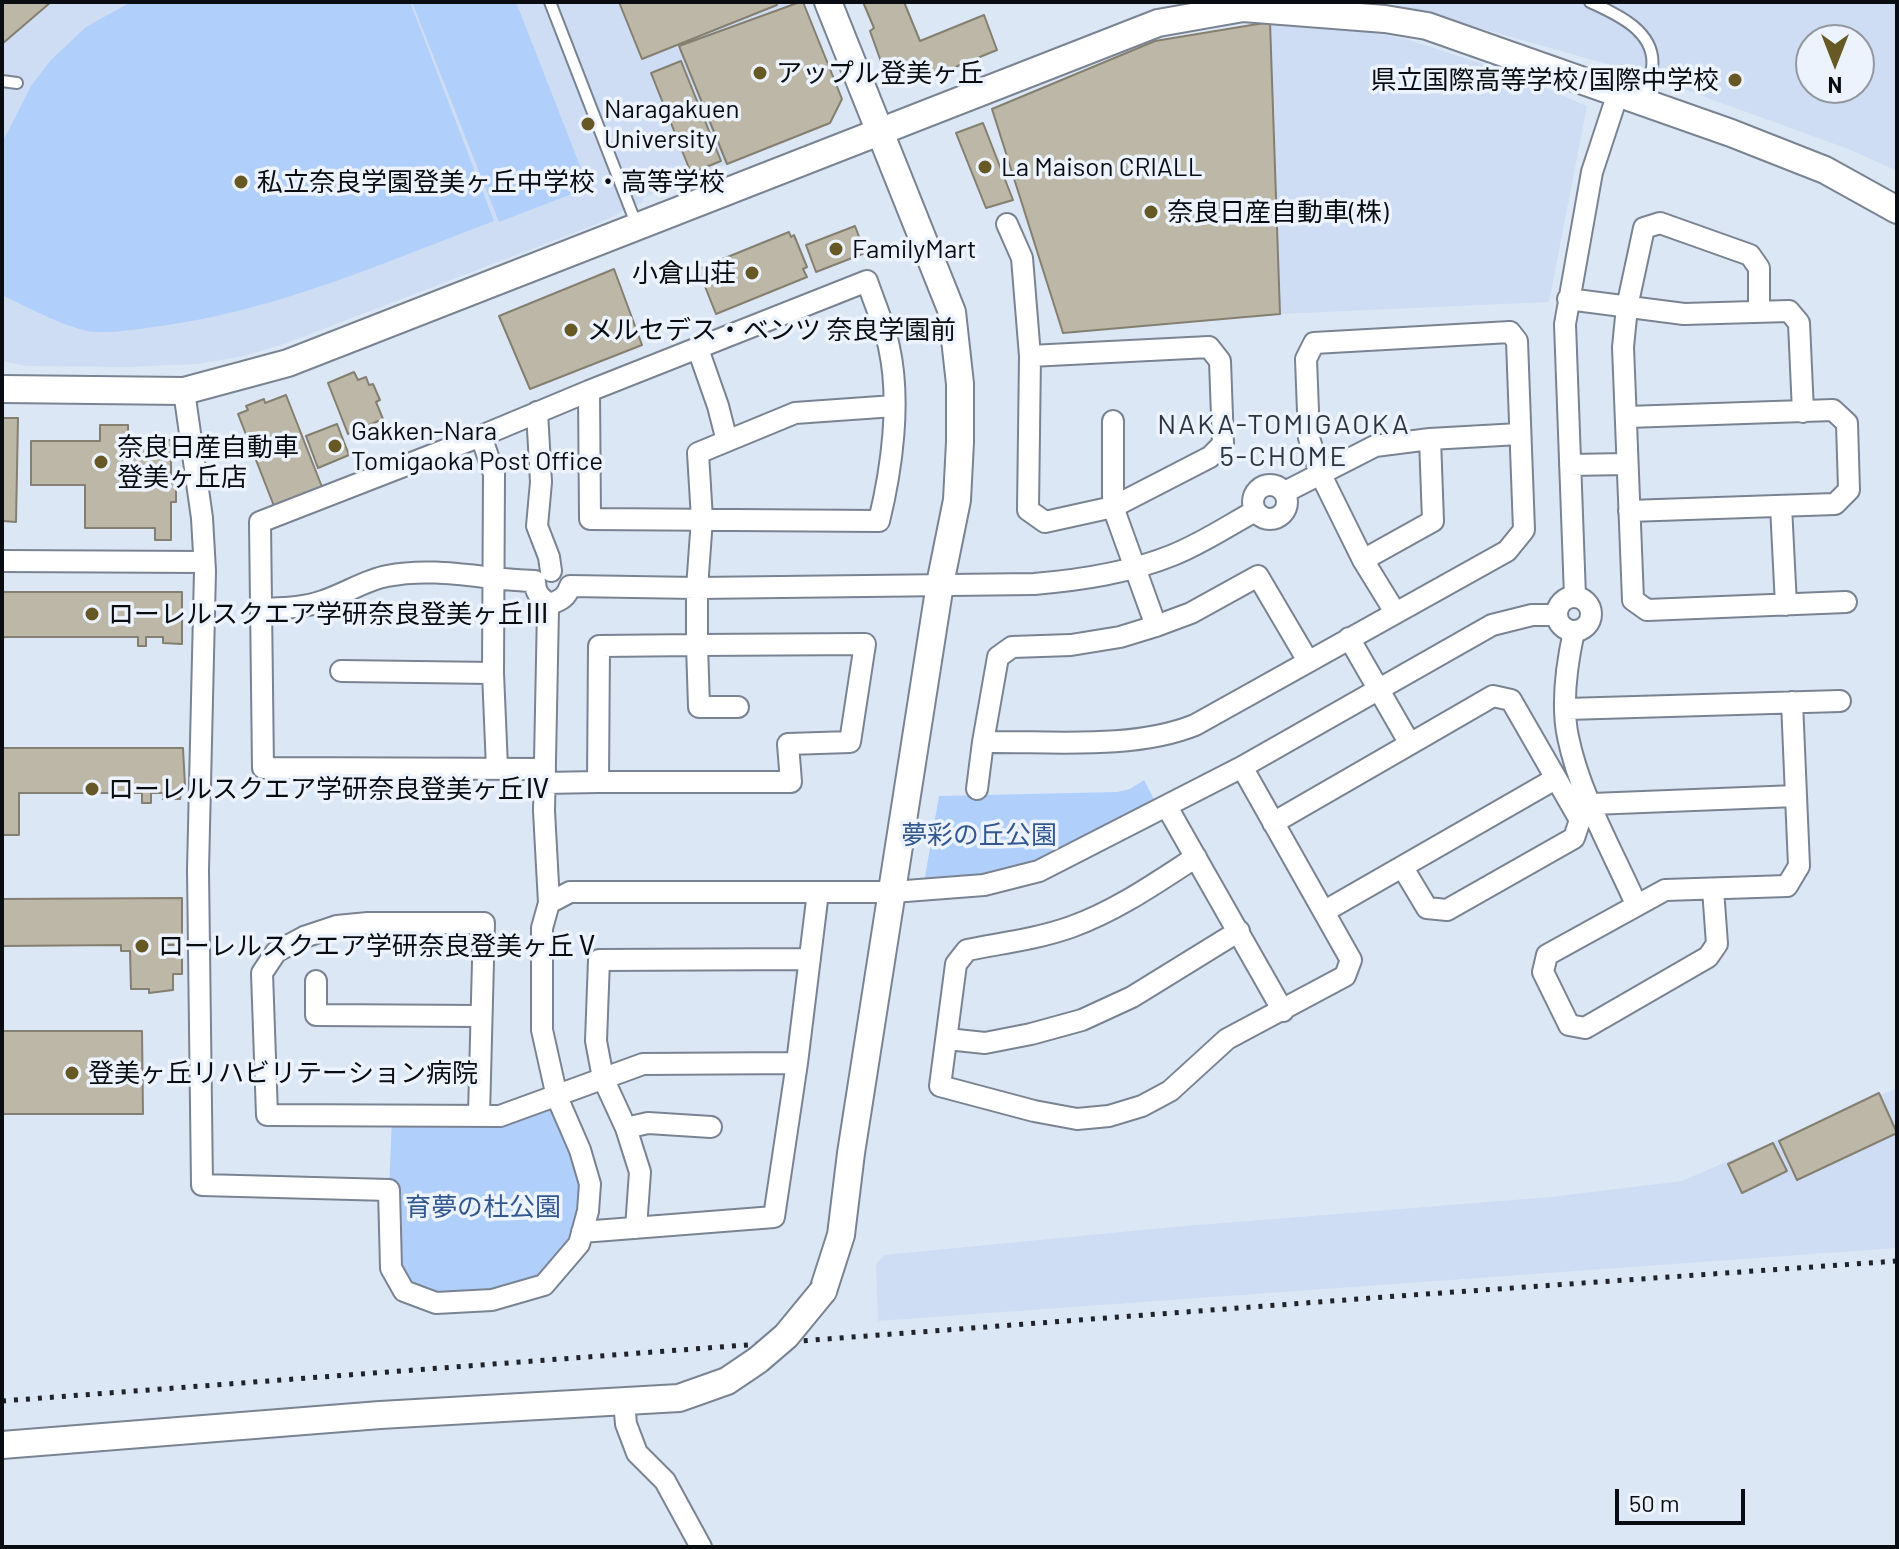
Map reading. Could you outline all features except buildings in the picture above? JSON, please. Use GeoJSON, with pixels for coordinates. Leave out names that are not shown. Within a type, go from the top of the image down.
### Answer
{"type":"FeatureCollection","features":[{"type":"Feature","properties":{"kind":"street"},"geometry":{"type":"LineString","coordinates":[[2,1445],[380,1415],[679,1398],[727,1381],[758,1360],[786,1336],[823,1291],[841,1235],[851,1153],[958,486],[960,384],[952,312],[828,2]]}},
{"type":"Feature","properties":{"kind":"street"},"geometry":{"type":"LineString","coordinates":[[2,389],[184,391],[288,363],[1158,23],[1244,5],[1427,26],[1731,133],[1825,170],[1897,210]]}},
{"type":"Feature","properties":{"kind":"street"},"geometry":{"type":"LineString","coordinates":[[1575,596],[1565,324],[1592,172],[1629,97]]}},
{"type":"Feature","properties":{"kind":"street"},"geometry":{"type":"LineString","coordinates":[[1759,311],[1759,268],[1750,255],[1660,223],[1644,228],[1627,307],[1623,347],[1633,600],[1647,610],[1846,602]]}},
{"type":"Feature","properties":{"kind":"street"},"geometry":{"type":"LineString","coordinates":[[1007,224],[1022,258],[1030,356],[1028,510],[1045,522],[1113,507],[1210,457],[1223,444],[1220,361],[1209,347],[1030,356]]}},
{"type":"Feature","properties":{"kind":"street"},"geometry":{"type":"LineString","coordinates":[[589,391],[590,519],[879,521],[889,479],[894,406],[889,347],[867,281],[589,391],[481,436],[260,522],[263,768],[497,768],[598,782],[791,782],[788,744],[850,742],[865,644],[599,646],[598,782]]}},
{"type":"Feature","properties":{"kind":"street"},"geometry":{"type":"LineString","coordinates":[[1568,299],[1684,314],[1789,311],[1799,323],[1803,412]]}},
{"type":"Feature","properties":{"kind":"street"},"geometry":{"type":"LineString","coordinates":[[983,742],[1131,740],[1172,734],[1195,725],[1507,551],[1524,530],[1517,341],[1510,332],[1314,343],[1306,359],[1309,438],[1320,473],[1363,560],[1395,612]]}},
{"type":"Feature","properties":{"kind":"street"},"geometry":{"type":"LineString","coordinates":[[698,349],[727,441]]}},
{"type":"Feature","properties":{"kind":"street"},"geometry":{"type":"LineString","coordinates":[[184,391],[202,518],[204,562],[198,870],[202,1185],[389,1190],[391,1268],[404,1291],[436,1303],[492,1300],[544,1285],[579,1244],[588,1211],[590,1184],[580,1150],[557,1097],[542,1030],[542,928],[549,903],[545,776],[548,609],[550,604],[568,593],[570,586],[566,576],[494,580],[465,573],[425,572],[384,576],[299,608],[262,609]]}},
{"type":"Feature","properties":{"kind":"street"},"geometry":{"type":"LineString","coordinates":[[738,707],[699,707],[697,588],[702,519],[698,453],[795,413],[894,406]]}},
{"type":"Feature","properties":{"kind":"street"},"geometry":{"type":"LineString","coordinates":[[1627,417],[1833,410],[1847,423],[1849,490],[1835,504],[1629,511]]}},
{"type":"Feature","properties":{"kind":"street"},"geometry":{"type":"LineString","coordinates":[[537,412],[541,482],[537,526],[549,557],[535,589],[541,599],[550,604]]}},
{"type":"Feature","properties":{"kind":"street"},"geometry":{"type":"LineString","coordinates":[[1113,421],[1113,507],[1156,626]]}},
{"type":"Feature","properties":{"kind":"street"},"geometry":{"type":"LineString","coordinates":[[570,586],[697,588],[1034,584],[1077,580],[1134,568],[1174,555],[1255,511],[1264,518],[1280,517],[1288,503],[1285,492],[1375,446],[1430,439],[1519,434]]}},
{"type":"Feature","properties":{"kind":"street"},"geometry":{"type":"LineString","coordinates":[[481,436],[494,474],[493,673],[497,768]]}},
{"type":"Feature","properties":{"kind":"street"},"geometry":{"type":"LineString","coordinates":[[1363,560],[1433,521],[1430,439]]}},
{"type":"Feature","properties":{"kind":"street"},"geometry":{"type":"LineString","coordinates":[[1570,465],[1626,464]]}},
{"type":"Feature","properties":{"kind":"street"},"geometry":{"type":"LineString","coordinates":[[1781,506],[1786,605]]}},
{"type":"Feature","properties":{"kind":"street"},"geometry":{"type":"LineString","coordinates":[[2,561],[204,562]]}},
{"type":"Feature","properties":{"kind":"street"},"geometry":{"type":"LineString","coordinates":[[977,789],[998,657],[1012,647],[1071,645],[1120,637],[1191,613],[1258,576],[1308,661]]}},
{"type":"Feature","properties":{"kind":"street"},"geometry":{"type":"LineString","coordinates":[[1575,596],[1585,600],[1592,614],[1588,624],[1574,631],[1560,624],[1557,615],[1564,600],[1575,596]]}},
{"type":"Feature","properties":{"kind":"street"},"geometry":{"type":"LineString","coordinates":[[549,903],[570,892],[893,892],[984,885],[1039,871],[1242,767],[1492,625],[1532,615],[1557,615]]}},
{"type":"Feature","properties":{"kind":"street"},"geometry":{"type":"LineString","coordinates":[[1574,631],[1569,654],[1567,734],[1576,767],[1636,904]]}},
{"type":"Feature","properties":{"kind":"street"},"geometry":{"type":"LineString","coordinates":[[1349,638],[1410,744]]}},
{"type":"Feature","properties":{"kind":"street"},"geometry":{"type":"LineString","coordinates":[[341,671],[493,673]]}},
{"type":"Feature","properties":{"kind":"street"},"geometry":{"type":"LineString","coordinates":[[1273,823],[1493,696],[1511,700],[1580,820],[1574,838],[1447,910],[1427,908],[1403,868]]}},
{"type":"Feature","properties":{"kind":"street"},"geometry":{"type":"LineString","coordinates":[[1567,709],[1840,701]]}},
{"type":"Feature","properties":{"kind":"street"},"geometry":{"type":"LineString","coordinates":[[1713,889],[1717,944],[1708,957],[1585,1028],[1569,1025],[1543,972],[1547,955],[1665,890],[1787,886],[1799,866],[1792,702]]}},
{"type":"Feature","properties":{"kind":"street"},"geometry":{"type":"LineString","coordinates":[[1196,857],[1126,901],[1072,926],[1025,940],[967,950],[956,964],[940,1086],[1077,1119],[1109,1116],[1142,1106],[1170,1091],[1227,1039],[1345,976],[1351,960],[1242,767]]}},
{"type":"Feature","properties":{"kind":"street"},"geometry":{"type":"LineString","coordinates":[[1325,911],[1555,779]]}},
{"type":"Feature","properties":{"kind":"street"},"geometry":{"type":"LineString","coordinates":[[1592,804],[1796,796]]}},
{"type":"Feature","properties":{"kind":"street"},"geometry":{"type":"LineString","coordinates":[[1167,807],[1283,1011]]}},
{"type":"Feature","properties":{"kind":"street"},"geometry":{"type":"LineString","coordinates":[[582,1232],[774,1217],[818,892]]}},
{"type":"Feature","properties":{"kind":"street"},"geometry":{"type":"LineString","coordinates":[[479,1115],[484,923],[337,926],[304,937],[276,952],[262,973],[267,1115],[344,1118],[500,1116],[643,1064],[797,1063]]}},
{"type":"Feature","properties":{"kind":"street"},"geometry":{"type":"LineString","coordinates":[[947,1039],[985,1043],[1082,1020],[1132,997],[1239,931]]}},
{"type":"Feature","properties":{"kind":"street"},"geometry":{"type":"LineString","coordinates":[[636,1228],[640,1172],[626,1128],[603,1078],[596,1041],[599,960],[810,959]]}},
{"type":"Feature","properties":{"kind":"street"},"geometry":{"type":"LineString","coordinates":[[316,981],[316,1015],[480,1016]]}},
{"type":"Feature","properties":{"kind":"street"},"geometry":{"type":"LineString","coordinates":[[626,1128],[648,1123],[711,1127]]}},
{"type":"Feature","properties":{"kind":"street"},"geometry":{"type":"LineString","coordinates":[[624,1401],[626,1424],[637,1453],[665,1481],[701,1547]]}},
{"type":"Feature","properties":{"kind":"lane"},"geometry":{"type":"LineString","coordinates":[[550,2],[637,228]]}},
{"type":"Feature","properties":{"kind":"lane"},"geometry":{"type":"LineString","coordinates":[[1590,2],[1631,23],[1649,49],[1652,67],[1629,97]]}},
{"type":"Feature","properties":{"kind":"lane"},"geometry":{"type":"LineString","coordinates":[[2,81],[17,83]]}},
{"type":"Feature","properties":{"kind":"shaded area"},"geometry":{"type":"Polygon","coordinates":[[[2,2],[795,2],[679,46],[727,164],[642,198],[643,202],[597,224],[284,344],[244,356],[197,364],[129,367],[27,366],[2,361],[2,2]]]}},
{"type":"Feature","properties":{"kind":"shaded area","name":"県立国際高等学校/国際中学校"},"geometry":{"type":"Polygon","coordinates":[[[1386,2],[1897,2],[1897,171],[1851,150],[1636,72],[1386,2]]]}},
{"type":"Feature","properties":{"kind":"shaded area"},"geometry":{"type":"Polygon","coordinates":[[[1270,22],[1364,31],[1406,39],[1508,72],[1587,106],[1549,302],[1280,314],[1270,22]]]}},
{"type":"Feature","properties":{"kind":"shaded area"},"geometry":{"type":"Polygon","coordinates":[[[1897,1088],[1897,1248],[878,1321],[876,1264],[884,1255],[1173,1227],[1551,1197],[1682,1181],[1897,1088]]]}},
{"type":"Feature","properties":{"kind":"green space","name":"私立奈良学園登美ヶ丘中学校・高等学校"},"geometry":{"type":"Polygon","coordinates":[[[131,2],[410,2],[494,221],[293,295],[168,325],[95,332],[73,327],[2,297],[2,143],[31,86],[51,60],[86,27],[131,2]]]}},
{"type":"Feature","properties":{"kind":"green space","name":"私立奈良学園登美ヶ丘中学校・高等学校"},"geometry":{"type":"Polygon","coordinates":[[[412,2],[516,2],[582,171],[572,176],[577,192],[499,222],[412,2]]]}},
{"type":"Feature","properties":{"kind":"green space","name":"夢彩の丘公園"},"geometry":{"type":"Polygon","coordinates":[[[1144,780],[1156,803],[1058,856],[1004,871],[924,883],[939,796],[1117,792],[1130,789],[1144,780]]]}},
{"type":"Feature","properties":{"kind":"green space","name":"育夢の杜公園"},"geometry":{"type":"Polygon","coordinates":[[[557,1097],[588,1211],[544,1285],[492,1300],[404,1291],[389,1190],[392,1117],[479,1115],[557,1097]]]}},
{"type":"Feature","properties":{"kind":"railway"},"geometry":{"type":"LineString","coordinates":[[2,1401],[1897,1261]]}},
{"type":"Feature","properties":{"kind":"place","name":"アップル登美ヶ丘"},"geometry":{"type":"Point","coordinates":[760,73]}},
{"type":"Feature","properties":{"kind":"place","name":"県立国際高等学校/国際中学校"},"geometry":{"type":"Point","coordinates":[1735,80]}},
{"type":"Feature","properties":{"kind":"place","name":"Naragakuen University"},"geometry":{"type":"Point","coordinates":[588,124]}},
{"type":"Feature","properties":{"kind":"place","name":"La Maison CRIALL"},"geometry":{"type":"Point","coordinates":[985,167]}},
{"type":"Feature","properties":{"kind":"place","name":"私立奈良学園登美ヶ丘中学校・高等学校"},"geometry":{"type":"Point","coordinates":[241,182]}},
{"type":"Feature","properties":{"kind":"place","name":"奈良日産自動車(株)"},"geometry":{"type":"Point","coordinates":[1151,212]}},
{"type":"Feature","properties":{"kind":"place","name":"FamilyMart"},"geometry":{"type":"Point","coordinates":[836,249]}},
{"type":"Feature","properties":{"kind":"place","name":"小倉山荘"},"geometry":{"type":"Point","coordinates":[752,273]}},
{"type":"Feature","properties":{"kind":"place","name":"メルセデス・ベンツ 奈良学園前"},"geometry":{"type":"Point","coordinates":[571,330]}},
{"type":"Feature","properties":{"kind":"place","name":"Gakken-Nara Tomigaoka Post Office"},"geometry":{"type":"Point","coordinates":[335,446]}},
{"type":"Feature","properties":{"kind":"place","name":"奈良日産自動車 登美ヶ丘店"},"geometry":{"type":"Point","coordinates":[101,462]}},
{"type":"Feature","properties":{"kind":"place","name":"ローレルスクエア学研奈良登美ヶ丘Ⅲ"},"geometry":{"type":"Point","coordinates":[92,614]}},
{"type":"Feature","properties":{"kind":"place","name":"ローレルスクエア学研奈良登美ヶ丘Ⅳ"},"geometry":{"type":"Point","coordinates":[92,789]}},
{"type":"Feature","properties":{"kind":"place","name":"ローレルスクエア学研奈良登美ヶ丘Ⅴ"},"geometry":{"type":"Point","coordinates":[142,946]}},
{"type":"Feature","properties":{"kind":"place","name":"登美ヶ丘リハビリテーション病院"},"geometry":{"type":"Point","coordinates":[72,1073]}},
{"type":"Feature","properties":{"kind":"district","name":"NAKA-TOMIGAOKA 5-CHOME"},"geometry":{"type":"Point","coordinates":[1284,441]}}]}
